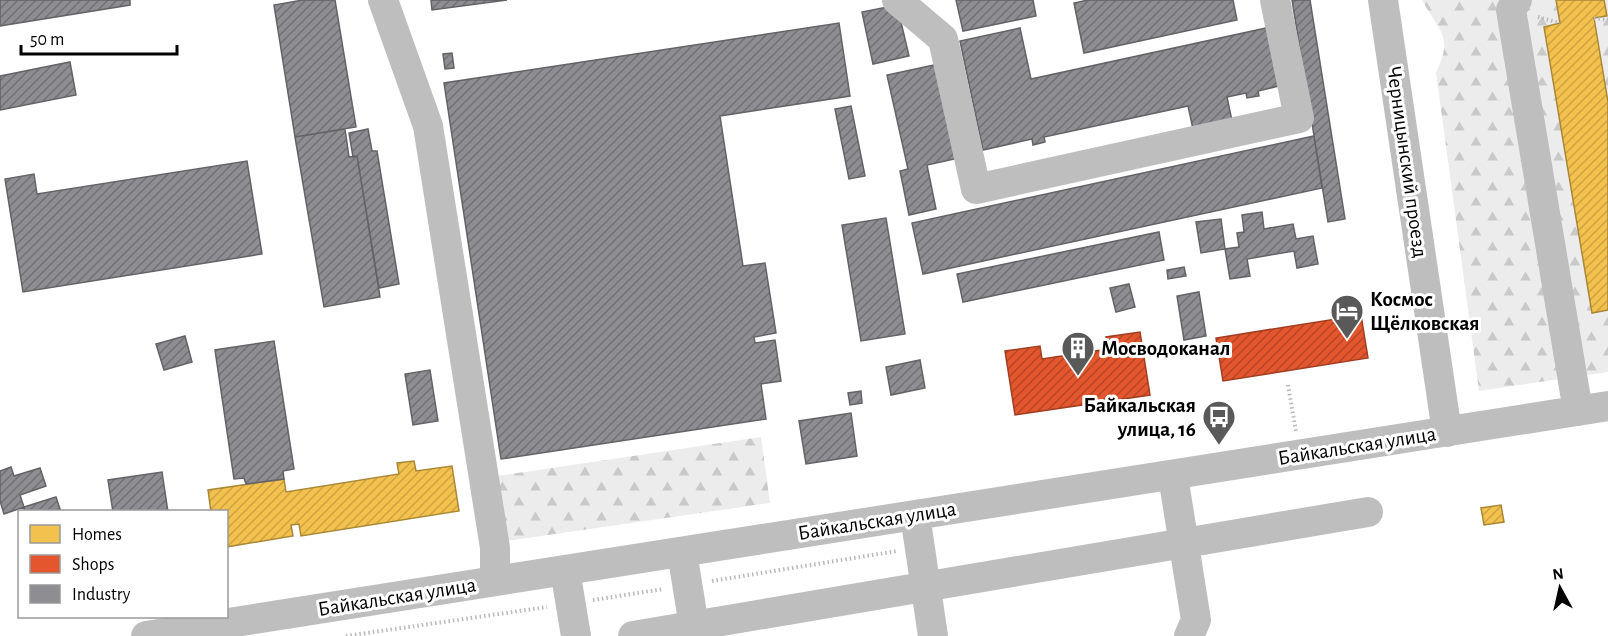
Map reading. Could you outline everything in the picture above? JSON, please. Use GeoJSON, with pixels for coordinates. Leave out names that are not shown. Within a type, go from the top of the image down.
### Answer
{"type":"FeatureCollection","features":[{"type":"Feature","properties":{"kind":"street"},"geometry":{"type":"LineString","coordinates":[[383,0],[428,126],[495,548],[495,581]]}},
{"type":"Feature","properties":{"kind":"street"},"geometry":{"type":"LineString","coordinates":[[897,0],[944,39],[976,189],[1299,118],[1275,0]]}},
{"type":"Feature","properties":{"kind":"street","name":"Черницынский проезд"},"geometry":{"type":"LineString","coordinates":[[1383,0],[1447,432]]}},
{"type":"Feature","properties":{"kind":"street"},"geometry":{"type":"LineString","coordinates":[[1517,0],[1511,10],[1578,411]]}},
{"type":"Feature","properties":{"kind":"street","name":"Байкальская улица"},"geometry":{"type":"LineString","coordinates":[[146,636],[1608,406]]}},
{"type":"Feature","properties":{"kind":"street"},"geometry":{"type":"LineString","coordinates":[[1173,476],[1196,620],[1189,636]]}},
{"type":"Feature","properties":{"kind":"street"},"geometry":{"type":"LineString","coordinates":[[633,636],[1368,512]]}},
{"type":"Feature","properties":{"kind":"street"},"geometry":{"type":"LineString","coordinates":[[915,515],[933,636]]}},
{"type":"Feature","properties":{"kind":"street"},"geometry":{"type":"LineString","coordinates":[[682,552],[693,626]]}},
{"type":"Feature","properties":{"kind":"street"},"geometry":{"type":"LineString","coordinates":[[565,570],[576,636]]}},
{"type":"Feature","properties":{"kind":"path"},"geometry":{"type":"LineString","coordinates":[[1594,18],[1608,20]]}},
{"type":"Feature","properties":{"kind":"path"},"geometry":{"type":"LineString","coordinates":[[1288,385],[1297,435]]}},
{"type":"Feature","properties":{"kind":"path"},"geometry":{"type":"LineString","coordinates":[[346,636],[687,585],[920,547]]}},
{"type":"Feature","properties":{"kind":"green space"},"geometry":{"type":"Polygon","coordinates":[[[1422,0],[1556,0],[1560,23],[1544,27],[1592,313],[1608,310],[1608,372],[1479,391],[1436,72],[1444,50],[1444,42],[1439,27],[1422,0]]]}},
{"type":"Feature","properties":{"kind":"green space"},"geometry":{"type":"Polygon","coordinates":[[[1604,0],[1608,0],[1608,102],[1594,18],[1607,16],[1604,0]]]}},
{"type":"Feature","properties":{"kind":"green space"},"geometry":{"type":"Polygon","coordinates":[[[761,437],[770,503],[506,541],[497,476],[761,437]]]}},
{"type":"Feature","properties":{"kind":"building: Homes"},"geometry":{"type":"Polygon","coordinates":[[[1556,0],[1604,0],[1607,16],[1594,18],[1608,102],[1608,310],[1592,313],[1544,27],[1560,23],[1556,0]]]}},
{"type":"Feature","properties":{"kind":"building: Homes"},"geometry":{"type":"Polygon","coordinates":[[[414,461],[416,471],[452,466],[459,511],[301,536],[299,524],[291,525],[293,536],[228,547],[228,510],[211,510],[208,490],[284,479],[286,492],[399,474],[397,463],[414,461]]]}},
{"type":"Feature","properties":{"kind":"building: Homes"},"geometry":{"type":"Polygon","coordinates":[[[1501,505],[1504,522],[1484,525],[1481,508],[1501,505]]]}},
{"type":"Feature","properties":{"kind":"building: Shops"},"geometry":{"type":"Polygon","coordinates":[[[1361,315],[1368,358],[1223,381],[1216,338],[1361,315]]]}},
{"type":"Feature","properties":{"kind":"building: Shops","name":"Мосводоканал"},"geometry":{"type":"Polygon","coordinates":[[[1140,332],[1150,395],[1015,415],[1005,351],[1040,346],[1042,359],[1108,349],[1106,337],[1140,332]]]}},
{"type":"Feature","properties":{"kind":"building: Industry"},"geometry":{"type":"Polygon","coordinates":[[[0,0],[130,0],[130,5],[0,26],[0,0]]]}},
{"type":"Feature","properties":{"kind":"building: Industry"},"geometry":{"type":"Polygon","coordinates":[[[303,0],[335,0],[356,127],[295,137],[274,5],[303,0]]]}},
{"type":"Feature","properties":{"kind":"building: Industry"},"geometry":{"type":"Polygon","coordinates":[[[431,0],[507,0],[432,10],[431,0]]]}},
{"type":"Feature","properties":{"kind":"building: Industry"},"geometry":{"type":"Polygon","coordinates":[[[956,0],[1033,0],[1036,16],[963,31],[956,0]]]}},
{"type":"Feature","properties":{"kind":"building: Industry"},"geometry":{"type":"Polygon","coordinates":[[[1088,0],[1233,0],[1237,20],[1084,53],[1074,3],[1088,0]]]}},
{"type":"Feature","properties":{"kind":"building: Industry"},"geometry":{"type":"Polygon","coordinates":[[[1292,0],[1310,0],[1345,219],[1328,222],[1292,0]]]}},
{"type":"Feature","properties":{"kind":"building: Industry"},"geometry":{"type":"Polygon","coordinates":[[[887,7],[901,22],[909,56],[873,64],[862,12],[887,7]]]}},
{"type":"Feature","properties":{"kind":"building: Industry"},"geometry":{"type":"Polygon","coordinates":[[[839,23],[850,96],[720,116],[743,266],[765,263],[776,333],[754,337],[755,343],[775,340],[781,381],[761,384],[766,419],[501,459],[444,83],[839,23]]]}},
{"type":"Feature","properties":{"kind":"building: Industry"},"geometry":{"type":"Polygon","coordinates":[[[1271,27],[1283,85],[1258,91],[1259,96],[1247,98],[1246,93],[1227,97],[1232,121],[1193,129],[1188,106],[1044,137],[1045,142],[1033,145],[1032,139],[983,150],[960,41],[1020,28],[1031,79],[1271,27]]]}},
{"type":"Feature","properties":{"kind":"building: Industry"},"geometry":{"type":"Polygon","coordinates":[[[452,53],[454,68],[445,69],[443,54],[452,53]]]}},
{"type":"Feature","properties":{"kind":"building: Industry"},"geometry":{"type":"Polygon","coordinates":[[[70,62],[76,95],[0,110],[0,76],[70,62]]]}},
{"type":"Feature","properties":{"kind":"building: Industry"},"geometry":{"type":"Polygon","coordinates":[[[939,64],[959,158],[927,165],[936,209],[909,215],[900,171],[908,169],[887,75],[939,64]]]}},
{"type":"Feature","properties":{"kind":"building: Industry"},"geometry":{"type":"Polygon","coordinates":[[[851,106],[865,176],[849,179],[835,109],[851,106]]]}},
{"type":"Feature","properties":{"kind":"building: Industry"},"geometry":{"type":"Polygon","coordinates":[[[345,129],[349,157],[357,156],[380,297],[324,307],[295,137],[345,129]]]}},
{"type":"Feature","properties":{"kind":"building: Industry"},"geometry":{"type":"Polygon","coordinates":[[[368,129],[372,151],[377,151],[399,284],[379,288],[357,156],[353,157],[349,133],[368,129]]]}},
{"type":"Feature","properties":{"kind":"building: Industry"},"geometry":{"type":"Polygon","coordinates":[[[1314,136],[1322,188],[923,274],[912,223],[1314,136]]]}},
{"type":"Feature","properties":{"kind":"building: Industry"},"geometry":{"type":"Polygon","coordinates":[[[247,161],[262,254],[23,292],[5,179],[34,174],[37,194],[247,161]]]}},
{"type":"Feature","properties":{"kind":"building: Industry"},"geometry":{"type":"Polygon","coordinates":[[[1262,212],[1264,229],[1293,224],[1296,239],[1313,236],[1318,264],[1297,268],[1294,251],[1247,259],[1250,276],[1230,279],[1225,249],[1239,247],[1237,233],[1244,232],[1242,215],[1262,212]]]}},
{"type":"Feature","properties":{"kind":"building: Industry"},"geometry":{"type":"Polygon","coordinates":[[[886,218],[905,334],[861,341],[842,225],[886,218]]]}},
{"type":"Feature","properties":{"kind":"building: Industry"},"geometry":{"type":"Polygon","coordinates":[[[1221,219],[1225,249],[1201,253],[1196,222],[1221,219]]]}},
{"type":"Feature","properties":{"kind":"building: Industry"},"geometry":{"type":"Polygon","coordinates":[[[1159,232],[1164,260],[963,302],[957,274],[1159,232]]]}},
{"type":"Feature","properties":{"kind":"building: Industry"},"geometry":{"type":"Polygon","coordinates":[[[1184,267],[1186,276],[1168,279],[1167,270],[1184,267]]]}},
{"type":"Feature","properties":{"kind":"building: Industry"},"geometry":{"type":"Polygon","coordinates":[[[1129,284],[1135,307],[1116,312],[1110,288],[1129,284]]]}},
{"type":"Feature","properties":{"kind":"building: Industry"},"geometry":{"type":"Polygon","coordinates":[[[1199,292],[1206,336],[1184,340],[1177,296],[1199,292]]]}},
{"type":"Feature","properties":{"kind":"building: Industry"},"geometry":{"type":"Polygon","coordinates":[[[185,336],[192,362],[164,370],[156,344],[185,336]]]}},
{"type":"Feature","properties":{"kind":"building: Industry"},"geometry":{"type":"Polygon","coordinates":[[[274,341],[294,469],[283,471],[284,479],[246,484],[244,478],[234,479],[215,350],[274,341]]]}},
{"type":"Feature","properties":{"kind":"building: Industry"},"geometry":{"type":"Polygon","coordinates":[[[920,360],[925,388],[891,395],[886,367],[920,360]]]}},
{"type":"Feature","properties":{"kind":"building: Industry"},"geometry":{"type":"Polygon","coordinates":[[[430,370],[438,421],[413,425],[405,374],[430,370]]]}},
{"type":"Feature","properties":{"kind":"building: Industry"},"geometry":{"type":"Polygon","coordinates":[[[861,391],[862,403],[850,405],[848,393],[861,391]]]}},
{"type":"Feature","properties":{"kind":"building: Industry"},"geometry":{"type":"Polygon","coordinates":[[[851,413],[857,456],[806,464],[799,421],[851,413]]]}},
{"type":"Feature","properties":{"kind":"building: Industry"},"geometry":{"type":"Polygon","coordinates":[[[11,467],[14,476],[40,468],[46,486],[20,495],[24,507],[4,514],[0,501],[0,471],[11,467]]]}},
{"type":"Feature","properties":{"kind":"building: Industry"},"geometry":{"type":"Polygon","coordinates":[[[162,472],[168,510],[113,510],[108,480],[162,472]]]}},
{"type":"Feature","properties":{"kind":"building: Industry"},"geometry":{"type":"Polygon","coordinates":[[[56,497],[60,510],[25,510],[24,507],[56,497]]]}},
{"type":"Feature","properties":{"kind":"place","name":"Космос Щёлковская"},"geometry":{"type":"Point","coordinates":[1347,340]}},
{"type":"Feature","properties":{"kind":"place","name":"Мосводоканал"},"geometry":{"type":"Point","coordinates":[1078,377]}},
{"type":"Feature","properties":{"kind":"place","name":"Байкальская улица, 16"},"geometry":{"type":"Point","coordinates":[1219,446]}}]}
